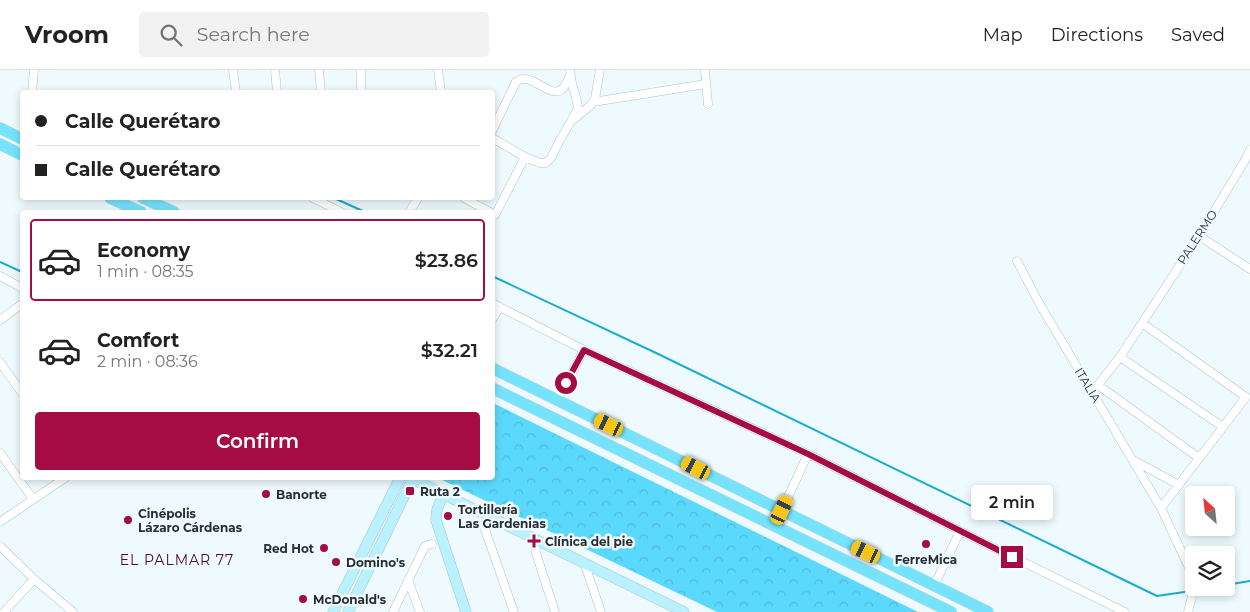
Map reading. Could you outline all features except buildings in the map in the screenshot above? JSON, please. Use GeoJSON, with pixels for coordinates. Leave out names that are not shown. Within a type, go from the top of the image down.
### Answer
{"type":"FeatureCollection","features":[{"type":"Feature","properties":{"kind":"main road"},"geometry":{"type":"LineString","coordinates":[[0,128],[20,138]]}},
{"type":"Feature","properties":{"kind":"main road"},"geometry":{"type":"LineString","coordinates":[[0,144],[20,154]]}},
{"type":"Feature","properties":{"kind":"main road"},"geometry":{"type":"LineString","coordinates":[[114,200],[137,210]]}},
{"type":"Feature","properties":{"kind":"main road"},"geometry":{"type":"LineString","coordinates":[[147,200],[170,210]]}},
{"type":"Feature","properties":{"kind":"main road"},"geometry":{"type":"LineString","coordinates":[[495,369],[988,612]]}},
{"type":"Feature","properties":{"kind":"main road"},"geometry":{"type":"LineString","coordinates":[[495,389],[951,612]]}},
{"type":"Feature","properties":{"kind":"street"},"geometry":{"type":"LineString","coordinates":[[32,90],[34,70]]}},
{"type":"Feature","properties":{"kind":"street"},"geometry":{"type":"LineString","coordinates":[[233,70],[236,90]]}},
{"type":"Feature","properties":{"kind":"street"},"geometry":{"type":"LineString","coordinates":[[275,70],[277,90]]}},
{"type":"Feature","properties":{"kind":"street"},"geometry":{"type":"LineString","coordinates":[[319,70],[321,90]]}},
{"type":"Feature","properties":{"kind":"street"},"geometry":{"type":"LineString","coordinates":[[360,70],[361,90]]}},
{"type":"Feature","properties":{"kind":"street"},"geometry":{"type":"LineString","coordinates":[[438,70],[441,90]]}},
{"type":"Feature","properties":{"kind":"street"},"geometry":{"type":"LineString","coordinates":[[568,125],[596,99],[600,70]]}},
{"type":"Feature","properties":{"kind":"street"},"geometry":{"type":"LineString","coordinates":[[705,70],[708,104]]}},
{"type":"Feature","properties":{"kind":"street"},"geometry":{"type":"LineString","coordinates":[[495,140],[540,164],[546,163],[551,158],[578,109],[570,73]]}},
{"type":"Feature","properties":{"kind":"street"},"geometry":{"type":"LineString","coordinates":[[495,125],[516,82],[520,78],[526,78],[553,91],[558,91],[563,88],[570,73]]}},
{"type":"Feature","properties":{"kind":"street"},"geometry":{"type":"LineString","coordinates":[[593,102],[706,84]]}},
{"type":"Feature","properties":{"kind":"street","name":"PALERMO"},"geometry":{"type":"LineString","coordinates":[[1098,385],[1120,357],[1247,164],[1250,150]]}},
{"type":"Feature","properties":{"kind":"street"},"geometry":{"type":"LineString","coordinates":[[494,210],[525,157]]}},
{"type":"Feature","properties":{"kind":"street"},"geometry":{"type":"LineString","coordinates":[[317,200],[337,210]]}},
{"type":"Feature","properties":{"kind":"street"},"geometry":{"type":"LineString","coordinates":[[468,200],[485,210]]}},
{"type":"Feature","properties":{"kind":"street"},"geometry":{"type":"LineString","coordinates":[[1199,236],[1250,269]]}},
{"type":"Feature","properties":{"kind":"street","name":"ITALIA"},"geometry":{"type":"LineString","coordinates":[[1017,261],[1039,303],[1161,508],[1185,559]]}},
{"type":"Feature","properties":{"kind":"street"},"geometry":{"type":"LineString","coordinates":[[0,276],[20,287]]}},
{"type":"Feature","properties":{"kind":"street"},"geometry":{"type":"LineString","coordinates":[[0,320],[20,305]]}},
{"type":"Feature","properties":{"kind":"street"},"geometry":{"type":"LineString","coordinates":[[496,305],[584,350],[808,454],[1115,610],[1125,612]]}},
{"type":"Feature","properties":{"kind":"street"},"geometry":{"type":"LineString","coordinates":[[1142,323],[1246,397],[1161,508]]}},
{"type":"Feature","properties":{"kind":"street"},"geometry":{"type":"LineString","coordinates":[[558,400],[584,350]]}},
{"type":"Feature","properties":{"kind":"street"},"geometry":{"type":"LineString","coordinates":[[1120,357],[1223,427]]}},
{"type":"Feature","properties":{"kind":"street"},"geometry":{"type":"LineString","coordinates":[[0,362],[20,390]]}},
{"type":"Feature","properties":{"kind":"street"},"geometry":{"type":"LineString","coordinates":[[1091,389],[1098,385],[1199,458]]}},
{"type":"Feature","properties":{"kind":"street"},"geometry":{"type":"LineString","coordinates":[[0,452],[33,499]]}},
{"type":"Feature","properties":{"kind":"street"},"geometry":{"type":"LineString","coordinates":[[782,510],[808,454]]}},
{"type":"Feature","properties":{"kind":"street"},"geometry":{"type":"LineString","coordinates":[[1131,459],[1179,485]]}},
{"type":"Feature","properties":{"kind":"street"},"geometry":{"type":"LineString","coordinates":[[0,522],[62,480]]}},
{"type":"Feature","properties":{"kind":"street"},"geometry":{"type":"LineString","coordinates":[[334,612],[399,480]]}},
{"type":"Feature","properties":{"kind":"street"},"geometry":{"type":"LineString","coordinates":[[348,612],[411,480]]}},
{"type":"Feature","properties":{"kind":"street"},"geometry":{"type":"LineString","coordinates":[[416,480],[683,612]]}},
{"type":"Feature","properties":{"kind":"street"},"geometry":{"type":"LineString","coordinates":[[443,494],[437,510],[436,520],[466,612]]}},
{"type":"Feature","properties":{"kind":"street"},"geometry":{"type":"LineString","coordinates":[[482,513],[514,612]]}},
{"type":"Feature","properties":{"kind":"street"},"geometry":{"type":"LineString","coordinates":[[934,586],[960,531]]}},
{"type":"Feature","properties":{"kind":"street"},"geometry":{"type":"LineString","coordinates":[[535,539],[536,553],[555,612]]}},
{"type":"Feature","properties":{"kind":"street"},"geometry":{"type":"LineString","coordinates":[[393,612],[425,546],[432,544]]}},
{"type":"Feature","properties":{"kind":"street"},"geometry":{"type":"LineString","coordinates":[[0,546],[34,579],[73,612]]}},
{"type":"Feature","properties":{"kind":"street"},"geometry":{"type":"LineString","coordinates":[[584,562],[601,612]]}},
{"type":"Feature","properties":{"kind":"street"},"geometry":{"type":"LineString","coordinates":[[4,612],[34,579]]}},
{"type":"Feature","properties":{"kind":"street"},"geometry":{"type":"LineString","coordinates":[[408,580],[420,612]]}},
{"type":"Feature","properties":{"kind":"street"},"geometry":{"type":"LineString","coordinates":[[1188,612],[1192,596]]}},
{"type":"Feature","properties":{"kind":"green space"},"geometry":{"type":"Polygon","coordinates":[[[495,404],[918,612],[717,612],[442,480],[495,480],[495,404]]]}},
{"type":"Feature","properties":{"kind":"waterway"},"geometry":{"type":"LineString","coordinates":[[338,200],[361,210]]}},
{"type":"Feature","properties":{"kind":"waterway"},"geometry":{"type":"LineString","coordinates":[[0,262],[20,271]]}},
{"type":"Feature","properties":{"kind":"waterway"},"geometry":{"type":"LineString","coordinates":[[495,277],[654,352],[1157,596],[1185,592]]}},
{"type":"Feature","properties":{"kind":"waterway"},"geometry":{"type":"LineString","coordinates":[[1235,584],[1250,581]]}},
{"type":"Feature","properties":{"kind":"place","name":"Ruta 2"},"geometry":{"type":"Point","coordinates":[410,491]}},
{"type":"Feature","properties":{"kind":"place","name":"Banorte"},"geometry":{"type":"Point","coordinates":[266,494]}},
{"type":"Feature","properties":{"kind":"place","name":"Tortillería Las Gardenias"},"geometry":{"type":"Point","coordinates":[448,516]}},
{"type":"Feature","properties":{"kind":"place","name":"Cinépolis Lázaro Cárdenas"},"geometry":{"type":"Point","coordinates":[128,520]}},
{"type":"Feature","properties":{"kind":"place","name":"Clínica del pie"},"geometry":{"type":"Point","coordinates":[534,541]}},
{"type":"Feature","properties":{"kind":"place","name":"FerreMica"},"geometry":{"type":"Point","coordinates":[926,544]}},
{"type":"Feature","properties":{"kind":"place","name":"Red Hot"},"geometry":{"type":"Point","coordinates":[324,548]}},
{"type":"Feature","properties":{"kind":"place","name":"Domino's"},"geometry":{"type":"Point","coordinates":[336,562]}},
{"type":"Feature","properties":{"kind":"place","name":"McDonald's"},"geometry":{"type":"Point","coordinates":[303,599]}},
{"type":"Feature","properties":{"kind":"district","name":"EL PALMAR 77"},"geometry":{"type":"Point","coordinates":[177,560]}},
{"type":"Feature","properties":{"kind":"route"},"geometry":{"type":"LineString","coordinates":[[566,383],[584,350],[808,454],[1012,557]]}}]}
